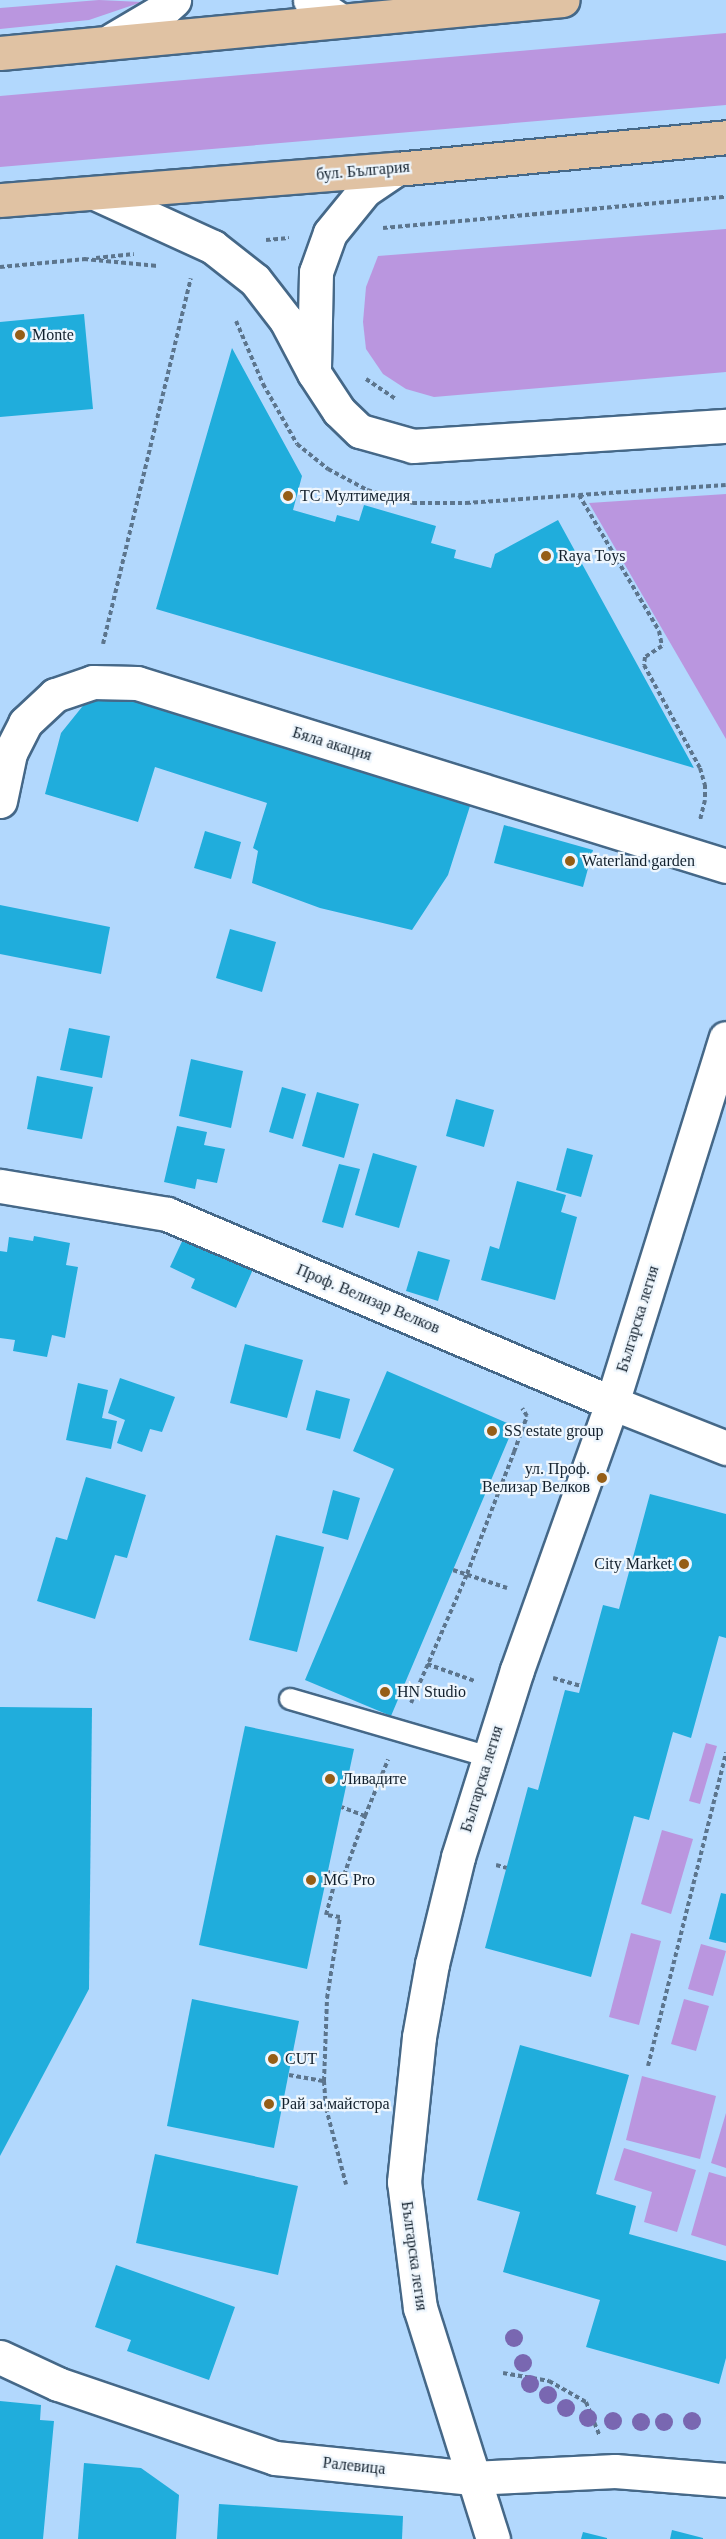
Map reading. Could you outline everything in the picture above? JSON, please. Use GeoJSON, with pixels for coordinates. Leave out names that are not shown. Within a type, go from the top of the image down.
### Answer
{"type":"FeatureCollection","features":[{"type":"Feature","properties":{"kind":"main road"},"geometry":{"type":"LineString","coordinates":[[0,53],[112,40],[562,0]]}},
{"type":"Feature","properties":{"kind":"main road","name":"бул. България"},"geometry":{"type":"LineString","coordinates":[[0,200],[396,169],[726,137]]}},
{"type":"Feature","properties":{"kind":"street"},"geometry":{"type":"LineString","coordinates":[[112,40],[163,10],[174,0]]}},
{"type":"Feature","properties":{"kind":"street"},"geometry":{"type":"LineString","coordinates":[[310,0],[340,20]]}},
{"type":"Feature","properties":{"kind":"street"},"geometry":{"type":"LineString","coordinates":[[314,372],[316,272],[330,233],[365,190],[396,169]]}},
{"type":"Feature","properties":{"kind":"street"},"geometry":{"type":"LineString","coordinates":[[95,193],[213,247],[255,280],[286,320],[314,372],[339,411],[360,431],[413,446],[726,426]]}},
{"type":"Feature","properties":{"kind":"street","name":"Бяла акация"},"geometry":{"type":"LineString","coordinates":[[1,788],[10,753],[26,723],[55,695],[93,682],[137,683],[726,866]]}},
{"type":"Feature","properties":{"kind":"street","name":"Българска легия"},"geometry":{"type":"LineString","coordinates":[[493,2539],[420,2308],[404,2182],[419,2037],[432,1964],[458,1857],[509,1693],[612,1403],[726,1038]]}},
{"type":"Feature","properties":{"kind":"street","name":"Проф. Велизар Велков"},"geometry":{"type":"LineString","coordinates":[[0,1186],[167,1214],[612,1403],[726,1448]]}},
{"type":"Feature","properties":{"kind":"street","name":"Ралевица"},"geometry":{"type":"LineString","coordinates":[[0,2357],[58,2384],[274,2458],[472,2478],[615,2471],[726,2480]]}},
{"type":"Feature","properties":{"kind":"lane"},"geometry":{"type":"LineString","coordinates":[[290,1699],[489,1757]]}},
{"type":"Feature","properties":{"kind":"path"},"geometry":{"type":"LineString","coordinates":[[381,228],[726,196]]}},
{"type":"Feature","properties":{"kind":"path"},"geometry":{"type":"LineString","coordinates":[[0,267],[140,254]]}},
{"type":"Feature","properties":{"kind":"path"},"geometry":{"type":"LineString","coordinates":[[84,259],[160,266]]}},
{"type":"Feature","properties":{"kind":"path"},"geometry":{"type":"LineString","coordinates":[[185,273],[199,279]]}},
{"type":"Feature","properties":{"kind":"path"},"geometry":{"type":"LineString","coordinates":[[93,682],[192,276]]}},
{"type":"Feature","properties":{"kind":"path"},"geometry":{"type":"LineString","coordinates":[[235,318],[263,384],[297,444],[328,469],[367,490],[413,503],[466,503],[726,485]]}},
{"type":"Feature","properties":{"kind":"path"},"geometry":{"type":"LineString","coordinates":[[357,373],[401,403]]}},
{"type":"Feature","properties":{"kind":"path"},"geometry":{"type":"LineString","coordinates":[[579,495],[659,631],[662,646],[645,657],[644,665],[700,768],[705,785],[705,800],[692,855]]}},
{"type":"Feature","properties":{"kind":"path"},"geometry":{"type":"LineString","coordinates":[[328,1872],[344,1875],[365,1816],[467,1575],[527,1416],[519,1403]]}},
{"type":"Feature","properties":{"kind":"path"},"geometry":{"type":"LineString","coordinates":[[453,1570],[542,1600]]}},
{"type":"Feature","properties":{"kind":"path"},"geometry":{"type":"LineString","coordinates":[[428,1664],[509,1693]]}},
{"type":"Feature","properties":{"kind":"path"},"geometry":{"type":"LineString","coordinates":[[556,1679],[581,1686]]}},
{"type":"Feature","properties":{"kind":"path"},"geometry":{"type":"LineString","coordinates":[[648,2066],[726,1753]]}},
{"type":"Feature","properties":{"kind":"path"},"geometry":{"type":"LineString","coordinates":[[342,1807],[365,1816]]}},
{"type":"Feature","properties":{"kind":"path"},"geometry":{"type":"LineString","coordinates":[[337,1874],[327,1915],[340,1917],[327,1998],[324,2080],[326,2108],[346,2184]]}},
{"type":"Feature","properties":{"kind":"path"},"geometry":{"type":"LineString","coordinates":[[289,2074],[324,2080]]}},
{"type":"Feature","properties":{"kind":"path"},"geometry":{"type":"LineString","coordinates":[[503,2373],[549,2381],[586,2402],[599,2435]]}},
{"type":"Feature","properties":{"kind":"shaded area"},"geometry":{"type":"Polygon","coordinates":[[[99,0],[142,2],[89,20],[0,29],[0,8],[99,0]]]}},
{"type":"Feature","properties":{"kind":"shaded area"},"geometry":{"type":"Polygon","coordinates":[[[726,33],[726,105],[0,167],[0,96],[726,33]]]}},
{"type":"Feature","properties":{"kind":"shaded area"},"geometry":{"type":"Polygon","coordinates":[[[726,229],[726,372],[434,397],[406,389],[383,374],[366,349],[363,322],[366,287],[378,256],[726,229]]]}},
{"type":"Feature","properties":{"kind":"shaded area"},"geometry":{"type":"Polygon","coordinates":[[[726,494],[726,739],[589,503],[726,494]]]}},
{"type":"Feature","properties":{"kind":"shaded area"},"geometry":{"type":"Polygon","coordinates":[[[706,1743],[717,1746],[700,1804],[689,1801],[706,1743]]]}},
{"type":"Feature","properties":{"kind":"shaded area"},"geometry":{"type":"Polygon","coordinates":[[[662,1830],[693,1839],[671,1914],[641,1904],[662,1830]]]}},
{"type":"Feature","properties":{"kind":"shaded area"},"geometry":{"type":"Polygon","coordinates":[[[631,1933],[661,1941],[639,2025],[609,2017],[631,1933]]]}},
{"type":"Feature","properties":{"kind":"shaded area"},"geometry":{"type":"Polygon","coordinates":[[[701,1944],[726,1951],[713,1996],[688,1989],[701,1944]]]}},
{"type":"Feature","properties":{"kind":"shaded area"},"geometry":{"type":"Polygon","coordinates":[[[684,1999],[709,2006],[696,2051],[671,2044],[684,1999]]]}},
{"type":"Feature","properties":{"kind":"shaded area"},"geometry":{"type":"Polygon","coordinates":[[[642,2076],[716,2096],[700,2159],[626,2140],[642,2076]]]}},
{"type":"Feature","properties":{"kind":"shaded area"},"geometry":{"type":"Polygon","coordinates":[[[726,2113],[726,2168],[711,2163],[726,2113]]]}},
{"type":"Feature","properties":{"kind":"shaded area"},"geometry":{"type":"Polygon","coordinates":[[[624,2148],[696,2170],[677,2232],[644,2222],[652,2192],[614,2180],[624,2148]]]}},
{"type":"Feature","properties":{"kind":"shaded area"},"geometry":{"type":"Polygon","coordinates":[[[709,2172],[726,2177],[726,2246],[691,2235],[709,2172]]]}},
{"type":"Feature","properties":{"kind":"building"},"geometry":{"type":"Polygon","coordinates":[[[84,314],[93,409],[0,417],[0,322],[84,314]]]}},
{"type":"Feature","properties":{"kind":"building"},"geometry":{"type":"Polygon","coordinates":[[[232,348],[302,476],[293,510],[335,522],[337,515],[359,521],[364,505],[436,526],[431,543],[456,550],[454,558],[491,568],[495,554],[558,520],[694,768],[156,609],[232,348]]]}},
{"type":"Feature","properties":{"kind":"building"},"geometry":{"type":"Polygon","coordinates":[[[121,695],[470,806],[448,875],[412,930],[320,908],[252,883],[258,851],[253,848],[267,803],[155,767],[138,822],[45,794],[61,733],[86,702],[121,695]]]}},
{"type":"Feature","properties":{"kind":"building"},"geometry":{"type":"Polygon","coordinates":[[[504,825],[593,850],[583,887],[494,863],[504,825]]]}},
{"type":"Feature","properties":{"kind":"building"},"geometry":{"type":"Polygon","coordinates":[[[205,831],[241,842],[231,879],[194,868],[205,831]]]}},
{"type":"Feature","properties":{"kind":"building"},"geometry":{"type":"Polygon","coordinates":[[[0,905],[110,927],[101,974],[0,954],[0,905]]]}},
{"type":"Feature","properties":{"kind":"building"},"geometry":{"type":"Polygon","coordinates":[[[230,929],[276,942],[262,992],[216,978],[230,929]]]}},
{"type":"Feature","properties":{"kind":"building"},"geometry":{"type":"Polygon","coordinates":[[[69,1028],[110,1036],[102,1078],[60,1070],[69,1028]]]}},
{"type":"Feature","properties":{"kind":"building"},"geometry":{"type":"Polygon","coordinates":[[[191,1059],[243,1071],[231,1128],[179,1116],[191,1059]]]}},
{"type":"Feature","properties":{"kind":"building"},"geometry":{"type":"Polygon","coordinates":[[[37,1076],[93,1087],[82,1139],[27,1129],[37,1076]]]}},
{"type":"Feature","properties":{"kind":"building"},"geometry":{"type":"Polygon","coordinates":[[[282,1087],[306,1094],[293,1139],[269,1132],[282,1087]]]}},
{"type":"Feature","properties":{"kind":"building"},"geometry":{"type":"Polygon","coordinates":[[[317,1092],[359,1104],[344,1158],[302,1146],[317,1092]]]}},
{"type":"Feature","properties":{"kind":"building"},"geometry":{"type":"Polygon","coordinates":[[[456,1099],[494,1110],[484,1147],[446,1136],[456,1099]]]}},
{"type":"Feature","properties":{"kind":"building"},"geometry":{"type":"Polygon","coordinates":[[[177,1126],[207,1132],[204,1145],[225,1149],[217,1183],[197,1179],[195,1189],[164,1182],[177,1126]]]}},
{"type":"Feature","properties":{"kind":"building"},"geometry":{"type":"Polygon","coordinates":[[[567,1148],[593,1155],[581,1197],[556,1190],[567,1148]]]}},
{"type":"Feature","properties":{"kind":"building"},"geometry":{"type":"Polygon","coordinates":[[[373,1153],[417,1166],[399,1228],[355,1215],[373,1153]]]}},
{"type":"Feature","properties":{"kind":"building"},"geometry":{"type":"Polygon","coordinates":[[[339,1164],[360,1169],[343,1228],[322,1222],[339,1164]]]}},
{"type":"Feature","properties":{"kind":"building"},"geometry":{"type":"Polygon","coordinates":[[[517,1181],[566,1195],[561,1212],[577,1217],[555,1300],[481,1280],[490,1246],[499,1249],[517,1181]]]}},
{"type":"Feature","properties":{"kind":"building"},"geometry":{"type":"Polygon","coordinates":[[[185,1235],[254,1267],[236,1308],[191,1288],[195,1279],[170,1267],[185,1235]]]}},
{"type":"Feature","properties":{"kind":"building"},"geometry":{"type":"Polygon","coordinates":[[[34,1236],[70,1243],[66,1265],[78,1267],[65,1338],[52,1335],[47,1357],[13,1351],[15,1340],[0,1338],[0,1251],[7,1252],[9,1237],[33,1241],[34,1236]]]}},
{"type":"Feature","properties":{"kind":"building"},"geometry":{"type":"Polygon","coordinates":[[[418,1251],[450,1260],[438,1301],[406,1291],[418,1251]]]}},
{"type":"Feature","properties":{"kind":"building"},"geometry":{"type":"Polygon","coordinates":[[[245,1344],[303,1360],[287,1418],[230,1403],[245,1344]]]}},
{"type":"Feature","properties":{"kind":"building"},"geometry":{"type":"Polygon","coordinates":[[[387,1371],[514,1426],[391,1716],[305,1680],[394,1469],[353,1451],[387,1371]]]}},
{"type":"Feature","properties":{"kind":"building"},"geometry":{"type":"Polygon","coordinates":[[[120,1378],[175,1397],[162,1432],[150,1429],[142,1452],[117,1443],[125,1420],[108,1413],[120,1378]]]}},
{"type":"Feature","properties":{"kind":"building"},"geometry":{"type":"Polygon","coordinates":[[[78,1383],[108,1390],[102,1418],[117,1421],[111,1449],[66,1440],[78,1383]]]}},
{"type":"Feature","properties":{"kind":"building"},"geometry":{"type":"Polygon","coordinates":[[[316,1390],[350,1399],[340,1439],[306,1430],[316,1390]]]}},
{"type":"Feature","properties":{"kind":"building"},"geometry":{"type":"Polygon","coordinates":[[[86,1477],[146,1495],[127,1558],[115,1555],[95,1619],[37,1601],[56,1537],[67,1540],[86,1477]]]}},
{"type":"Feature","properties":{"kind":"building"},"geometry":{"type":"Polygon","coordinates":[[[333,1490],[360,1498],[348,1540],[322,1533],[333,1490]]]}},
{"type":"Feature","properties":{"kind":"building"},"geometry":{"type":"Polygon","coordinates":[[[650,1494],[726,1514],[726,1638],[719,1636],[691,1738],[673,1732],[649,1820],[634,1816],[591,1977],[485,1948],[528,1787],[538,1790],[565,1690],[579,1693],[603,1605],[619,1609],[650,1494]]]}},
{"type":"Feature","properties":{"kind":"building"},"geometry":{"type":"Polygon","coordinates":[[[276,1535],[324,1547],[297,1652],[249,1640],[276,1535]]]}},
{"type":"Feature","properties":{"kind":"building"},"geometry":{"type":"Polygon","coordinates":[[[0,1707],[92,1708],[89,1989],[0,2156],[0,1707]]]}},
{"type":"Feature","properties":{"kind":"building"},"geometry":{"type":"Polygon","coordinates":[[[245,1726],[354,1749],[307,1969],[199,1945],[245,1726]]]}},
{"type":"Feature","properties":{"kind":"building"},"geometry":{"type":"Polygon","coordinates":[[[721,1893],[726,1894],[726,1943],[709,1939],[721,1893]]]}},
{"type":"Feature","properties":{"kind":"building"},"geometry":{"type":"Polygon","coordinates":[[[192,1999],[299,2021],[274,2148],[167,2126],[192,1999]]]}},
{"type":"Feature","properties":{"kind":"building"},"geometry":{"type":"Polygon","coordinates":[[[520,2045],[629,2075],[596,2194],[636,2206],[629,2234],[726,2261],[726,2358],[719,2384],[586,2347],[600,2300],[503,2272],[520,2212],[477,2200],[520,2045]]]}},
{"type":"Feature","properties":{"kind":"building"},"geometry":{"type":"Polygon","coordinates":[[[155,2154],[298,2186],[278,2275],[136,2243],[155,2154]]]}},
{"type":"Feature","properties":{"kind":"building"},"geometry":{"type":"Polygon","coordinates":[[[116,2265],[235,2307],[209,2380],[127,2351],[131,2340],[95,2327],[116,2265]]]}},
{"type":"Feature","properties":{"kind":"building"},"geometry":{"type":"Polygon","coordinates":[[[0,2401],[41,2405],[40,2420],[54,2421],[43,2539],[0,2539],[0,2401]]]}},
{"type":"Feature","properties":{"kind":"building"},"geometry":{"type":"Polygon","coordinates":[[[84,2463],[141,2468],[179,2495],[176,2539],[78,2539],[84,2463]]]}},
{"type":"Feature","properties":{"kind":"building"},"geometry":{"type":"Polygon","coordinates":[[[219,2504],[403,2516],[402,2539],[217,2539],[219,2504]]]}},
{"type":"Feature","properties":{"kind":"building"},"geometry":{"type":"Polygon","coordinates":[[[672,2530],[703,2538],[703,2539],[670,2539],[672,2530]]]}},
{"type":"Feature","properties":{"kind":"building"},"geometry":{"type":"Polygon","coordinates":[[[583,2532],[607,2538],[607,2539],[581,2539],[583,2532]]]}},
{"type":"Feature","properties":{"kind":"place","name":"Monte"},"geometry":{"type":"Point","coordinates":[20,335]}},
{"type":"Feature","properties":{"kind":"place","name":"ТС Мултимедия"},"geometry":{"type":"Point","coordinates":[288,496]}},
{"type":"Feature","properties":{"kind":"place","name":"Raya Toys"},"geometry":{"type":"Point","coordinates":[546,556]}},
{"type":"Feature","properties":{"kind":"place","name":"Waterland garden"},"geometry":{"type":"Point","coordinates":[570,861]}},
{"type":"Feature","properties":{"kind":"place","name":"SS estate group"},"geometry":{"type":"Point","coordinates":[492,1431]}},
{"type":"Feature","properties":{"kind":"place","name":"ул. Проф. Велизар Велков"},"geometry":{"type":"Point","coordinates":[602,1478]}},
{"type":"Feature","properties":{"kind":"place","name":"City Market"},"geometry":{"type":"Point","coordinates":[684,1564]}},
{"type":"Feature","properties":{"kind":"place","name":"HN Studio"},"geometry":{"type":"Point","coordinates":[385,1692]}},
{"type":"Feature","properties":{"kind":"place","name":"Ливадите"},"geometry":{"type":"Point","coordinates":[330,1779]}},
{"type":"Feature","properties":{"kind":"place","name":"MG Pro"},"geometry":{"type":"Point","coordinates":[311,1880]}},
{"type":"Feature","properties":{"kind":"place","name":"CUT"},"geometry":{"type":"Point","coordinates":[273,2059]}},
{"type":"Feature","properties":{"kind":"place","name":"Рай за майстора"},"geometry":{"type":"Point","coordinates":[269,2104]}}]}
